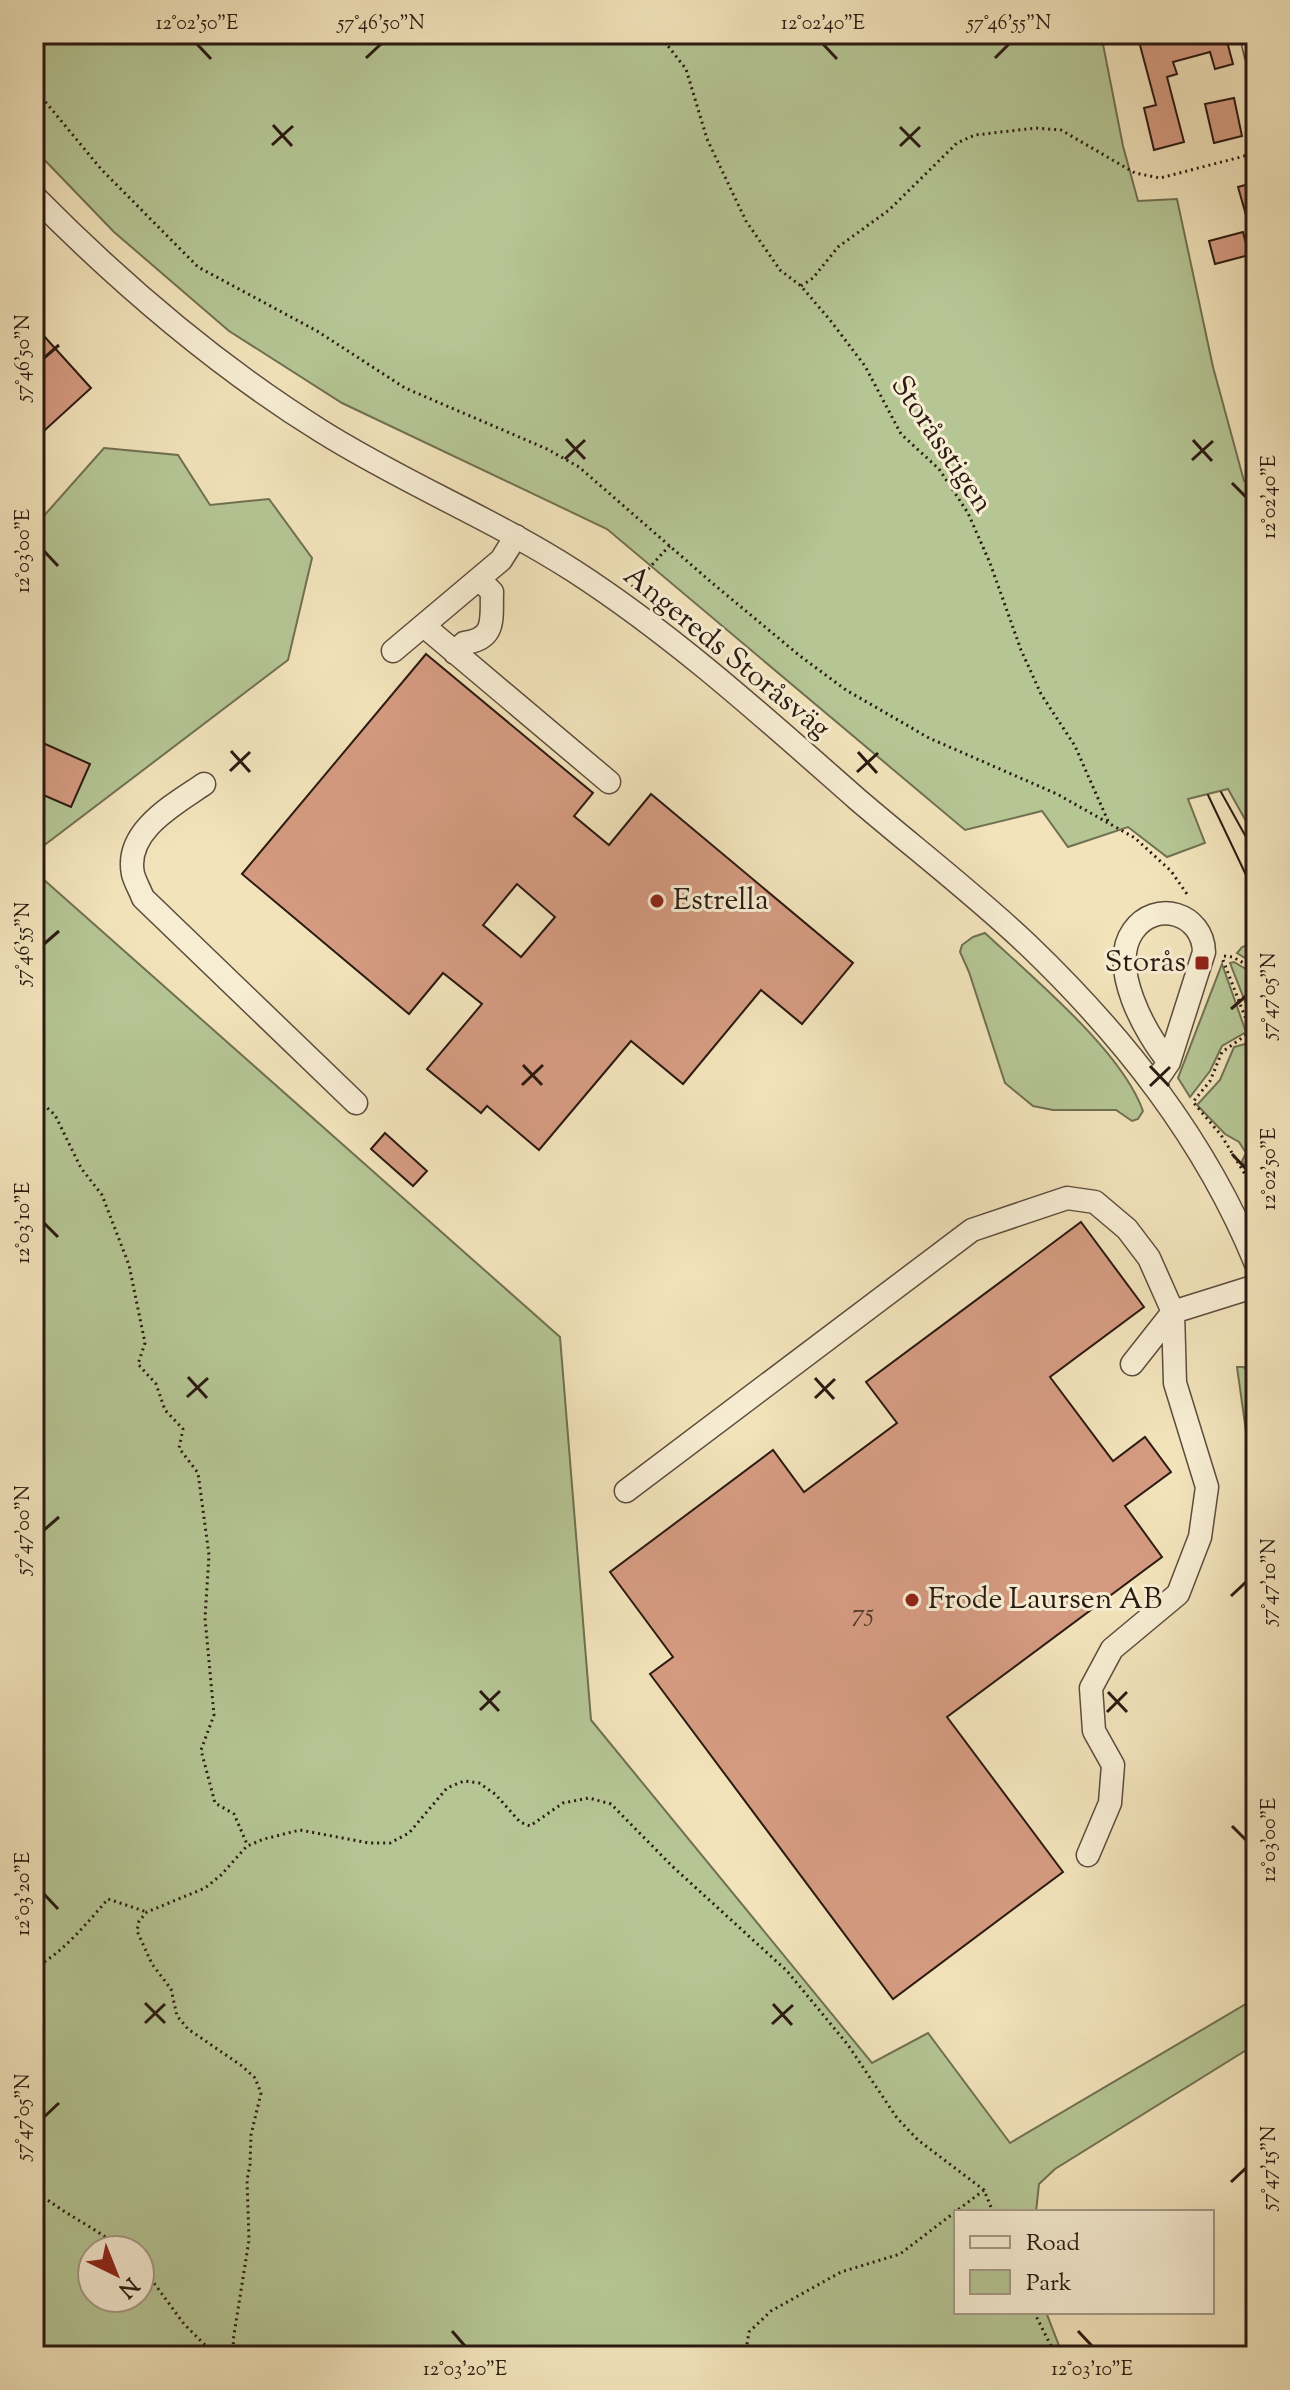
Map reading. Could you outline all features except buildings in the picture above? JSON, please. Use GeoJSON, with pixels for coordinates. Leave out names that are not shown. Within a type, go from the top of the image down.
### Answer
{"type":"FeatureCollection","features":[{"type":"Feature","properties":{"kind":"street"},"geometry":{"type":"LineString","coordinates":[[1251,34],[1256,55]]}},
{"type":"Feature","properties":{"kind":"street","name":"Angereds Storåsväg"},"geometry":{"type":"LineString","coordinates":[[34,196],[93,256],[156,312],[223,364],[322,432],[516,536],[618,601],[694,658],[1024,941],[1082,999],[1177,1114],[1229,1202],[1256,1264]]}},
{"type":"Feature","properties":{"kind":"street"},"geometry":{"type":"LineString","coordinates":[[393,651],[501,560],[516,536]]}},
{"type":"Feature","properties":{"kind":"street"},"geometry":{"type":"LineString","coordinates":[[455,653],[464,643],[476,642],[486,635],[491,626],[492,592],[479,579]]}},
{"type":"Feature","properties":{"kind":"street"},"geometry":{"type":"LineString","coordinates":[[424,626],[609,782]]}},
{"type":"Feature","properties":{"kind":"street"},"geometry":{"type":"LineString","coordinates":[[204,784],[165,810],[148,826],[135,848],[133,874],[143,898],[356,1103]]}},
{"type":"Feature","properties":{"kind":"street"},"geometry":{"type":"LineString","coordinates":[[1154,1084],[1169,1062],[1204,952],[1204,942],[1196,928],[1184,916],[1172,912],[1157,914],[1133,929],[1123,958],[1125,974],[1152,1041],[1169,1062]]}},
{"type":"Feature","properties":{"kind":"street"},"geometry":{"type":"LineString","coordinates":[[626,1491],[972,1230],[1067,1198],[1095,1202],[1127,1229],[1149,1258],[1173,1312],[1175,1383],[1207,1487],[1200,1537],[1178,1594],[1112,1649],[1091,1688],[1094,1731],[1113,1765],[1110,1803],[1088,1855]]}},
{"type":"Feature","properties":{"kind":"street"},"geometry":{"type":"LineString","coordinates":[[1132,1364],[1173,1312],[1256,1286]]}},
{"type":"Feature","properties":{"kind":"path","name":"Storåsstigen"},"geometry":{"type":"LineString","coordinates":[[655,34],[686,69],[707,139],[746,221],[780,270],[801,286],[865,366],[901,434],[939,469],[968,513],[990,563],[1027,665],[1041,694],[1075,746],[1109,822],[1057,794],[929,738],[846,690],[789,647],[670,545]]}},
{"type":"Feature","properties":{"kind":"path"},"geometry":{"type":"LineString","coordinates":[[34,88],[101,169],[198,267],[317,331],[405,388],[547,449],[579,467],[670,545],[618,601]]}},
{"type":"Feature","properties":{"kind":"path"},"geometry":{"type":"LineString","coordinates":[[801,286],[813,278],[838,247],[889,210],[957,143],[975,135],[1036,128],[1061,130],[1135,173],[1160,178],[1256,153]]}},
{"type":"Feature","properties":{"kind":"path"},"geometry":{"type":"LineString","coordinates":[[1256,1028],[1222,1052],[1210,1081],[1193,1102],[1221,1135],[1256,1192]]}},
{"type":"Feature","properties":{"kind":"path"},"geometry":{"type":"LineString","coordinates":[[1251,1033],[1256,1045]]}},
{"type":"Feature","properties":{"kind":"path"},"geometry":{"type":"LineString","coordinates":[[34,1096],[55,1115],[81,1168],[102,1195],[129,1265],[145,1343],[138,1364],[156,1384],[165,1410],[183,1429],[179,1448],[198,1473],[209,1555],[205,1618],[214,1715],[201,1750],[215,1803],[234,1814],[247,1846]]}},
{"type":"Feature","properties":{"kind":"path"},"geometry":{"type":"LineString","coordinates":[[156,2286],[184,2324],[209,2349],[234,2356],[233,2341],[249,2240],[247,2180],[251,2135],[261,2093],[255,2078],[242,2066],[188,2029],[177,2016],[171,1989],[152,1964],[137,1931],[139,1921],[147,1912],[205,1888],[247,1846],[264,1839],[300,1830],[369,1843],[390,1843],[409,1833],[447,1788],[464,1781],[479,1783],[495,1794],[520,1822],[530,1826],[563,1803],[589,1798],[611,1804],[672,1866],[787,1971],[848,2045],[897,2118],[918,2140],[984,2190],[992,2210]]}},
{"type":"Feature","properties":{"kind":"path"},"geometry":{"type":"LineString","coordinates":[[34,1968],[45,1962],[90,1921],[108,1899],[147,1912]]}},
{"type":"Feature","properties":{"kind":"path"},"geometry":{"type":"LineString","coordinates":[[34,2189],[52,2205],[102,2234]]}},
{"type":"Feature","properties":{"kind":"path"},"geometry":{"type":"LineString","coordinates":[[958,2210],[984,2190]]}},
{"type":"Feature","properties":{"kind":"path"},"geometry":{"type":"LineString","coordinates":[[745,2356],[749,2332],[771,2311],[841,2272],[900,2254],[954,2213]]}},
{"type":"Feature","properties":{"kind":"path"},"geometry":{"type":"LineString","coordinates":[[1035,2314],[1056,2356]]}},
{"type":"Feature","properties":{"kind":"green space"},"geometry":{"type":"Polygon","coordinates":[[[34,34],[1101,34],[1123,146],[1138,201],[1177,199],[1213,367],[1244,481],[1256,480],[1256,839],[1228,789],[1188,799],[1205,843],[1167,857],[1128,827],[1068,847],[1042,811],[965,830],[607,529],[342,403],[229,331],[114,232],[34,149],[34,34]]]}},
{"type":"Feature","properties":{"kind":"green space"},"geometry":{"type":"Polygon","coordinates":[[[104,448],[178,455],[210,505],[269,499],[312,558],[288,660],[34,853],[34,527],[104,448]]]}},
{"type":"Feature","properties":{"kind":"green space"},"geometry":{"type":"Polygon","coordinates":[[[34,871],[560,1337],[591,1720],[872,2063],[928,2033],[1010,2143],[1256,1998],[1256,2044],[1055,2169],[1039,2184],[1036,2210],[954,2210],[954,2314],[1047,2314],[1063,2356],[34,2356],[34,871]]]}},
{"type":"Feature","properties":{"kind":"green space"},"geometry":{"type":"Polygon","coordinates":[[[985,933],[1074,1016],[1116,1064],[1143,1111],[1138,1119],[1132,1121],[1116,1110],[1053,1110],[1033,1106],[1005,1083],[960,952],[962,945],[985,933]]]}},
{"type":"Feature","properties":{"kind":"green space"},"geometry":{"type":"Polygon","coordinates":[[[1256,942],[1256,965],[1237,953],[1242,947],[1256,942]]]}},
{"type":"Feature","properties":{"kind":"green space"},"geometry":{"type":"Polygon","coordinates":[[[1234,962],[1256,975],[1256,1020],[1253,1022],[1230,963],[1234,962]]]}},
{"type":"Feature","properties":{"kind":"green space"},"geometry":{"type":"Polygon","coordinates":[[[1222,964],[1246,1032],[1222,1046],[1210,1071],[1190,1097],[1178,1078],[1222,964]]]}},
{"type":"Feature","properties":{"kind":"green space"},"geometry":{"type":"Polygon","coordinates":[[[1245,1044],[1256,1067],[1256,1186],[1242,1161],[1246,1153],[1239,1142],[1225,1134],[1197,1105],[1220,1080],[1234,1047],[1245,1044]]]}},
{"type":"Feature","properties":{"kind":"green space"},"geometry":{"type":"Polygon","coordinates":[[[1237,1367],[1244,1367],[1256,1386],[1256,1596],[1247,1543],[1251,1467],[1237,1367]]]}},
{"type":"Feature","properties":{"kind":"tram line"},"geometry":{"type":"LineString","coordinates":[[1221,792],[1256,855]]}},
{"type":"Feature","properties":{"kind":"tram line"},"geometry":{"type":"LineString","coordinates":[[1208,795],[1256,896]]}},
{"type":"Feature","properties":{"kind":"place","name":"Estrella"},"geometry":{"type":"Point","coordinates":[657,901]}},
{"type":"Feature","properties":{"kind":"place","name":"Storås"},"geometry":{"type":"Point","coordinates":[1202,963]}},
{"type":"Feature","properties":{"kind":"place","name":"Frode Laursen AB"},"geometry":{"type":"Point","coordinates":[912,1600]}}]}
